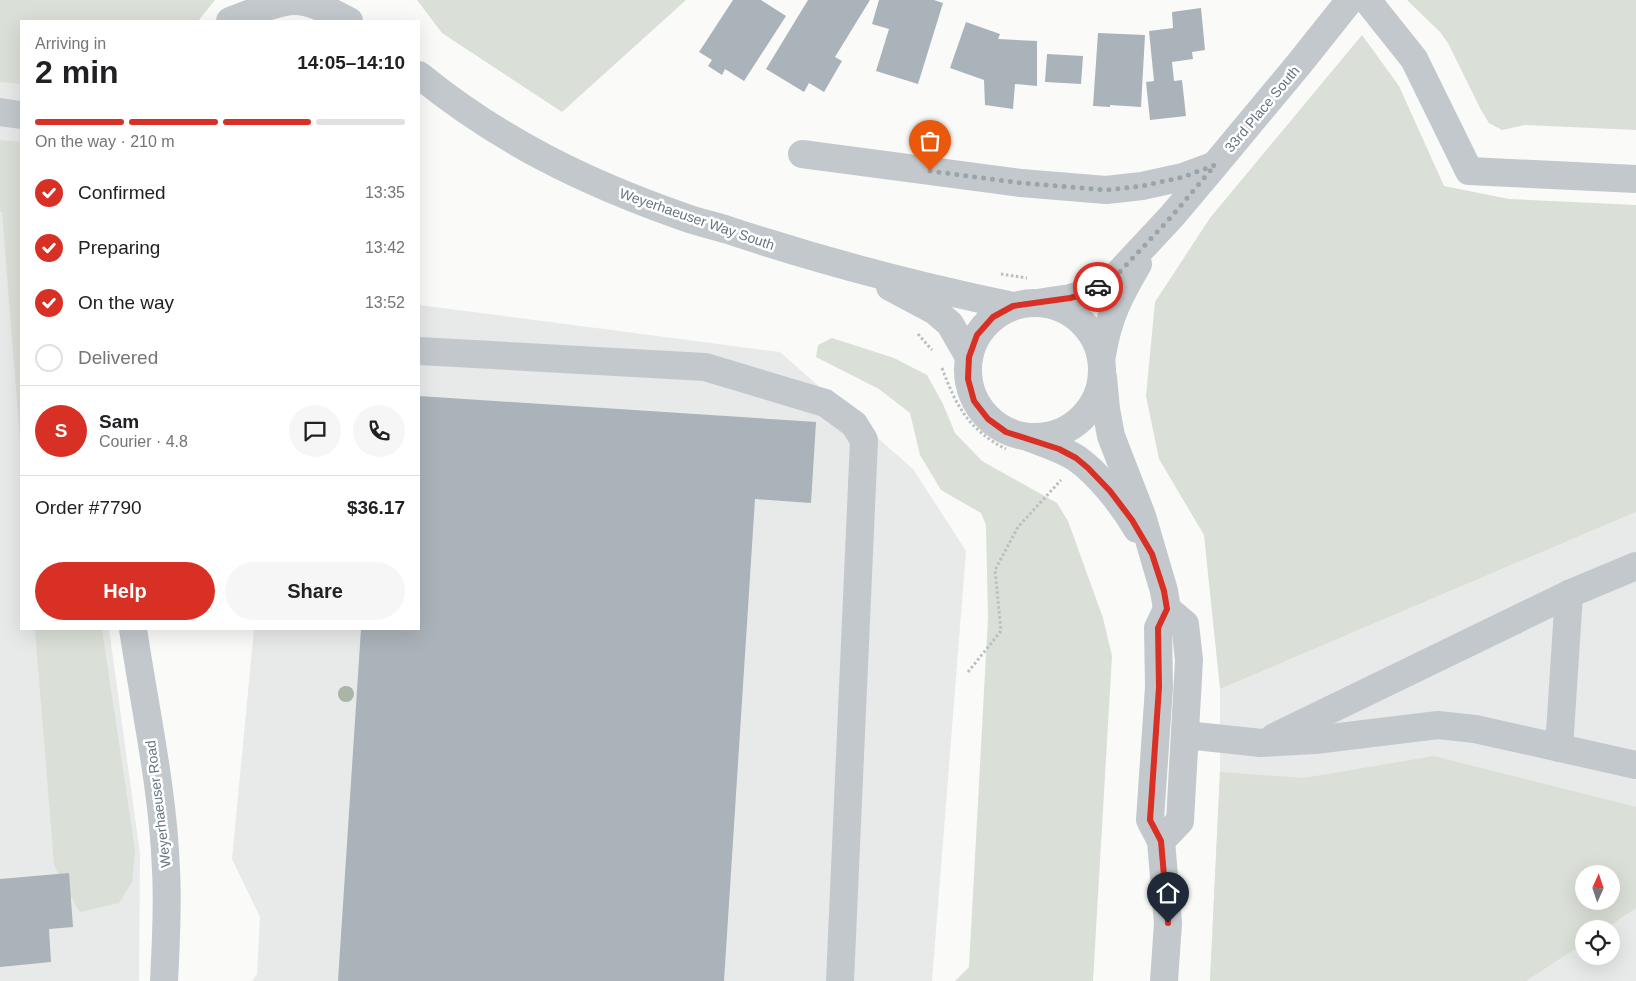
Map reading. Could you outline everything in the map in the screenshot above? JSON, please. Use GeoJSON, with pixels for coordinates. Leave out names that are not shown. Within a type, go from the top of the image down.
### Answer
{"type":"FeatureCollection","features":[{"type":"Feature","properties":{"kind":"street"},"geometry":{"type":"LineString","coordinates":[[231,20],[251,0]]}},
{"type":"Feature","properties":{"kind":"street"},"geometry":{"type":"LineString","coordinates":[[341,0],[360,20]]}},
{"type":"Feature","properties":{"kind":"street","name":"33rd Place South"},"geometry":{"type":"LineString","coordinates":[[1026,296],[1070,298],[1088,293],[1116,276],[1172,216],[1350,0]]}},
{"type":"Feature","properties":{"kind":"street"},"geometry":{"type":"LineString","coordinates":[[1367,0],[1414,59],[1469,172],[1636,179]]}},
{"type":"Feature","properties":{"kind":"street"},"geometry":{"type":"LineString","coordinates":[[233,20],[294,1],[310,4],[347,20]]}},
{"type":"Feature","properties":{"kind":"street","name":"Weyerhaeuser Way South"},"geometry":{"type":"LineString","coordinates":[[420,76],[486,125],[533,153],[581,177],[682,217],[775,246],[856,268],[1026,296]]}},
{"type":"Feature","properties":{"kind":"street"},"geometry":{"type":"LineString","coordinates":[[0,112],[20,115]]}},
{"type":"Feature","properties":{"kind":"street"},"geometry":{"type":"LineString","coordinates":[[802,154],[1021,183],[1106,190],[1142,186],[1183,177],[1215,165]]}},
{"type":"Feature","properties":{"kind":"street","name":"33rd Place South"},"geometry":{"type":"LineString","coordinates":[[1102,366],[1106,330],[1119,296],[1138,263],[1172,216]]}},
{"type":"Feature","properties":{"kind":"street","name":"Weyerhaeuser Way South"},"geometry":{"type":"LineString","coordinates":[[856,268],[935,311],[950,324],[969,357]]}},
{"type":"Feature","properties":{"kind":"street"},"geometry":{"type":"LineString","coordinates":[[1152,554],[1132,520],[1110,491],[1088,468],[1076,458],[1059,449],[1020,445],[988,419],[974,401],[968,379],[969,357],[977,335],[993,317],[1026,296],[1059,307],[1078,318],[1093,335],[1102,366],[1106,409],[1111,436],[1142,516],[1164,591],[1167,609],[1158,628],[1159,687],[1150,820],[1161,841],[1168,923],[1164,981]]}},
{"type":"Feature","properties":{"kind":"street"},"geometry":{"type":"LineString","coordinates":[[420,351],[705,367],[825,403],[854,424],[864,440],[840,981]]}},
{"type":"Feature","properties":{"kind":"street"},"geometry":{"type":"LineString","coordinates":[[1020,445],[1050,437],[1070,429],[1081,420],[1098,397],[1102,366]]}},
{"type":"Feature","properties":{"kind":"street"},"geometry":{"type":"LineString","coordinates":[[1262,743],[1568,594],[1636,566]]}},
{"type":"Feature","properties":{"kind":"street"},"geometry":{"type":"LineString","coordinates":[[1559,748],[1568,594]]}},
{"type":"Feature","properties":{"kind":"street"},"geometry":{"type":"LineString","coordinates":[[1161,841],[1180,821],[1190,660],[1185,624],[1167,609]]}},
{"type":"Feature","properties":{"kind":"street","name":"Weyerhaeuser Road"},"geometry":{"type":"LineString","coordinates":[[133,630],[161,809],[166,871],[164,981]]}},
{"type":"Feature","properties":{"kind":"street"},"geometry":{"type":"LineString","coordinates":[[1186,735],[1262,743],[1315,740],[1438,725],[1475,729],[1636,766]]}},
{"type":"Feature","properties":{"kind":"path"},"geometry":{"type":"LineString","coordinates":[[992,274],[1011,274],[1026,296]]}},
{"type":"Feature","properties":{"kind":"path"},"geometry":{"type":"LineString","coordinates":[[913,329],[932,349],[935,355]]}},
{"type":"Feature","properties":{"kind":"path"},"geometry":{"type":"LineString","coordinates":[[939,362],[951,394],[967,420],[988,438],[1020,445]]}},
{"type":"Feature","properties":{"kind":"path"},"geometry":{"type":"LineString","coordinates":[[968,672],[1001,631],[995,570],[1018,527],[1063,478],[1056,474]]}},
{"type":"Feature","properties":{"kind":"shaded area"},"geometry":{"type":"Polygon","coordinates":[[[0,0],[20,20],[20,630],[109,630],[140,854],[139,981],[0,981],[0,0]]]}},
{"type":"Feature","properties":{"kind":"shaded area"},"geometry":{"type":"Polygon","coordinates":[[[0,0],[215,0],[199,20],[20,20],[20,84],[0,82],[0,0]]]}},
{"type":"Feature","properties":{"kind":"shaded area"},"geometry":{"type":"Polygon","coordinates":[[[417,0],[686,0],[562,112],[442,33],[417,0]]]}},
{"type":"Feature","properties":{"kind":"shaded area"},"geometry":{"type":"Polygon","coordinates":[[[1407,0],[1636,0],[1636,130],[1525,125],[1502,130],[1489,123],[1448,43],[1440,32],[1407,0]]]}},
{"type":"Feature","properties":{"kind":"shaded area"},"geometry":{"type":"Polygon","coordinates":[[[1362,35],[1399,86],[1444,186],[1509,199],[1636,205],[1636,512],[1220,689],[1204,535],[1159,459],[1146,396],[1155,302],[1210,218],[1362,35]]]}},
{"type":"Feature","properties":{"kind":"shaded area"},"geometry":{"type":"Polygon","coordinates":[[[0,140],[20,142],[20,438],[2,212],[0,212],[0,140]]]}},
{"type":"Feature","properties":{"kind":"shaded area"},"geometry":{"type":"Polygon","coordinates":[[[420,305],[780,352],[913,469],[966,551],[932,981],[252,981],[257,974],[260,917],[232,859],[254,630],[420,630],[420,305]]]}},
{"type":"Feature","properties":{"kind":"shaded area"},"geometry":{"type":"Polygon","coordinates":[[[832,338],[894,358],[927,375],[943,404],[955,433],[982,461],[1057,503],[1068,521],[1103,618],[1112,656],[1093,981],[955,981],[969,967],[988,618],[986,525],[981,513],[941,490],[920,455],[910,413],[879,389],[816,357],[818,345],[832,338]]]}},
{"type":"Feature","properties":{"kind":"shaded area"},"geometry":{"type":"Polygon","coordinates":[[[1636,512],[1636,981],[1210,981],[1220,772],[1220,689],[1636,512]]]}},
{"type":"Feature","properties":{"kind":"shaded area"},"geometry":{"type":"Polygon","coordinates":[[[35,630],[102,630],[135,850],[132,882],[119,903],[80,912],[62,882],[54,864],[35,630]]]}},
{"type":"Feature","properties":{"kind":"shaded area"},"geometry":{"type":"Polygon","coordinates":[[[1434,756],[1636,807],[1636,908],[1618,920],[1575,920],[1575,949],[1526,981],[1210,981],[1220,772],[1304,778],[1434,756]]]}},
{"type":"Feature","properties":{"kind":"building"},"geometry":{"type":"Polygon","coordinates":[[[733,0],[761,0],[786,16],[744,81],[725,69],[722,75],[708,66],[712,60],[699,52],[733,0]]]}},
{"type":"Feature","properties":{"kind":"building"},"geometry":{"type":"Polygon","coordinates":[[[808,0],[870,0],[835,57],[842,61],[824,92],[809,83],[804,92],[766,69],[808,0]]]}},
{"type":"Feature","properties":{"kind":"building"},"geometry":{"type":"Polygon","coordinates":[[[879,0],[934,0],[943,3],[918,84],[876,71],[889,29],[872,24],[879,0]]]}},
{"type":"Feature","properties":{"kind":"building"},"geometry":{"type":"Polygon","coordinates":[[[1201,8],[1205,50],[1192,52],[1193,59],[1172,62],[1174,81],[1182,80],[1186,116],[1150,120],[1146,82],[1154,81],[1149,31],[1173,28],[1172,12],[1201,8]]]}},
{"type":"Feature","properties":{"kind":"building"},"geometry":{"type":"Polygon","coordinates":[[[966,22],[1000,34],[998,39],[1037,41],[1037,86],[1015,84],[1013,109],[985,105],[984,80],[950,68],[966,22]]]}},
{"type":"Feature","properties":{"kind":"building"},"geometry":{"type":"Polygon","coordinates":[[[1098,33],[1145,35],[1141,107],[1093,106],[1098,33]]]}},
{"type":"Feature","properties":{"kind":"building"},"geometry":{"type":"Polygon","coordinates":[[[1047,54],[1083,56],[1081,84],[1045,82],[1047,54]]]}},
{"type":"Feature","properties":{"kind":"building"},"geometry":{"type":"Polygon","coordinates":[[[420,396],[816,422],[811,503],[755,499],[724,981],[338,981],[361,630],[420,630],[420,396]]]}},
{"type":"Feature","properties":{"kind":"building"},"geometry":{"type":"Polygon","coordinates":[[[69,873],[73,927],[49,929],[51,962],[0,967],[0,879],[69,873]]]}},
{"type":"Feature","properties":{"kind":"way so far"},"geometry":{"type":"LineString","coordinates":[[930,171],[1021,183],[1106,190],[1142,186],[1183,177],[1215,165],[1172,216],[1116,276],[1098,287]]}},
{"type":"Feature","properties":{"kind":"route"},"geometry":{"type":"LineString","coordinates":[[1098,287],[1088,293],[1070,298],[1013,306],[993,317],[977,335],[969,357],[968,379],[974,401],[988,419],[1006,432],[1059,449],[1076,458],[1088,468],[1110,491],[1132,520],[1152,554],[1164,591],[1167,609],[1158,628],[1159,687],[1150,820],[1161,841],[1168,923]]}}]}
